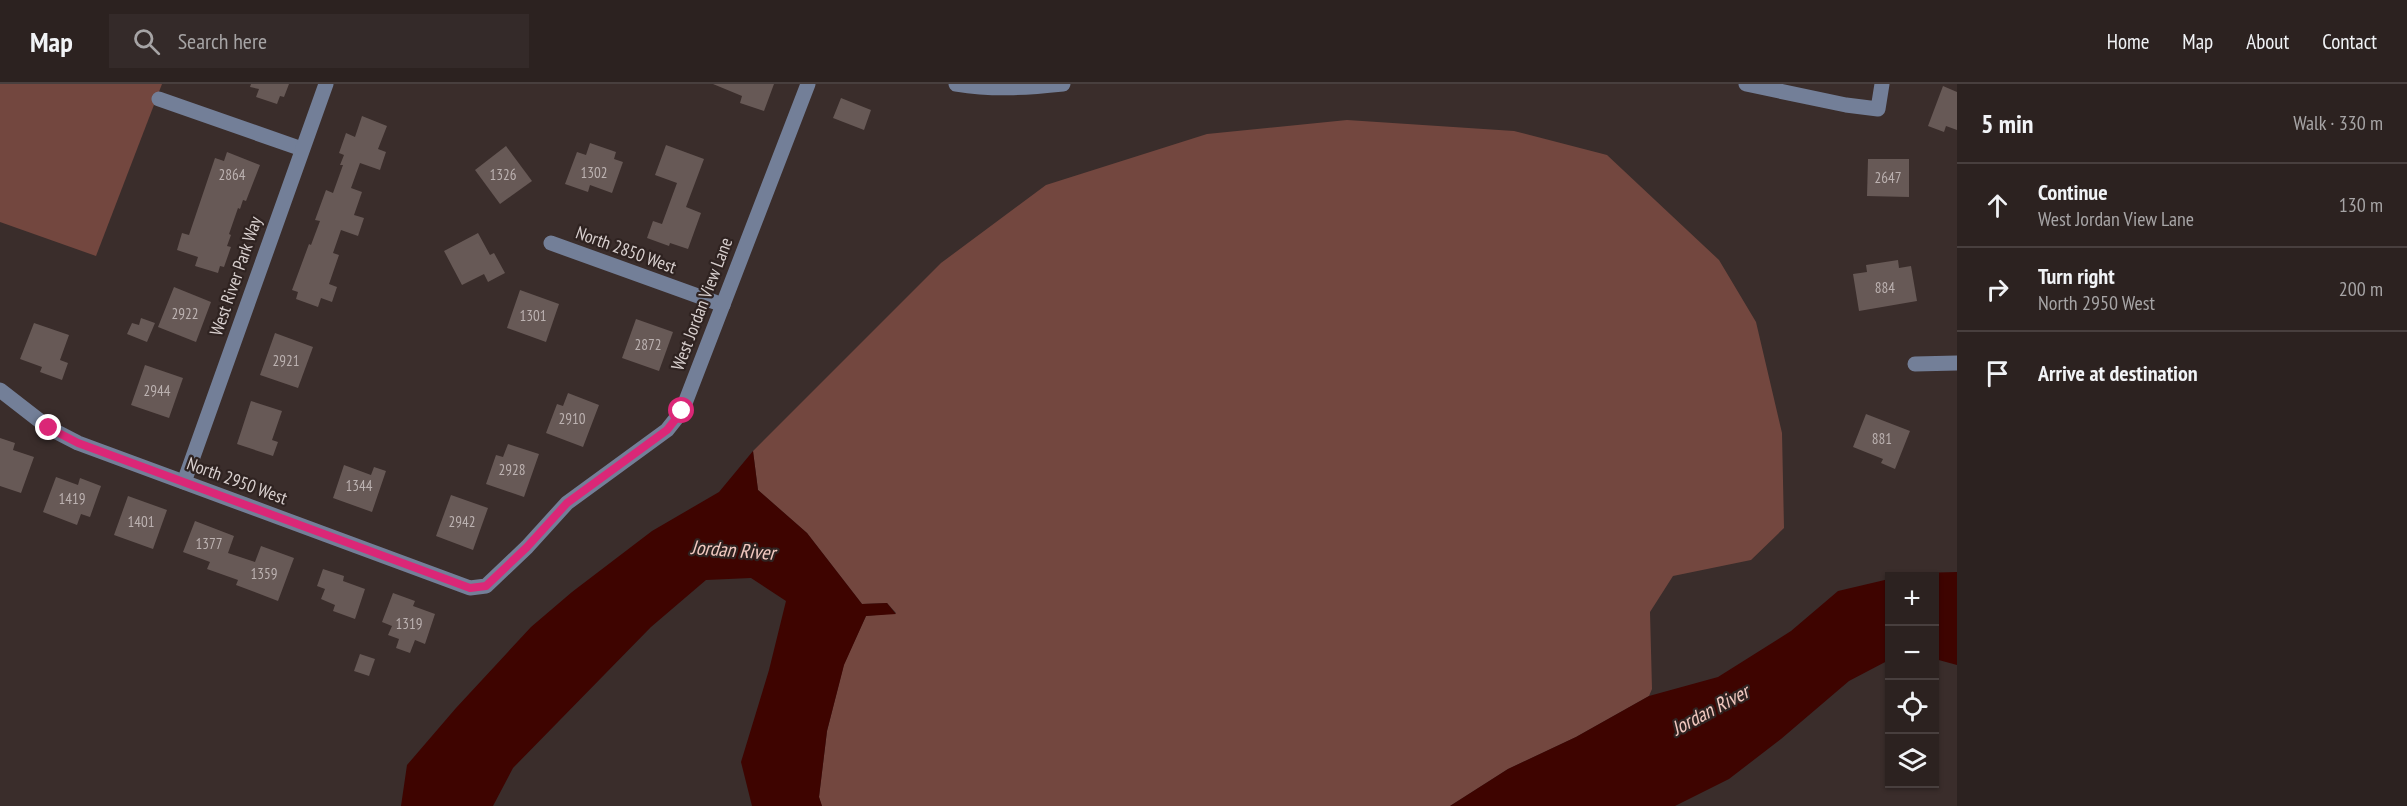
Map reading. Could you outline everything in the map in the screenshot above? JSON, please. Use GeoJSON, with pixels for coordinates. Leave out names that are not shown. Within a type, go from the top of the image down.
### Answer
{"type":"FeatureCollection","features":[{"type":"Feature","properties":{"kind":"street","name":"West River Park Way"},"geometry":{"type":"LineString","coordinates":[[184,482],[326,84]]}},
{"type":"Feature","properties":{"kind":"street","name":"West Jordan View Lane"},"geometry":{"type":"LineString","coordinates":[[470,588],[486,586],[527,547],[567,503],[667,430],[682,411],[808,84]]}},
{"type":"Feature","properties":{"kind":"street"},"geometry":{"type":"LineString","coordinates":[[956,84],[986,89],[1016,89],[1063,84]]}},
{"type":"Feature","properties":{"kind":"street"},"geometry":{"type":"LineString","coordinates":[[1746,84],[1846,105],[1878,109],[1882,84]]}},
{"type":"Feature","properties":{"kind":"street"},"geometry":{"type":"LineString","coordinates":[[159,99],[302,149]]}},
{"type":"Feature","properties":{"kind":"street","name":"North 2850 West"},"geometry":{"type":"LineString","coordinates":[[551,243],[723,305]]}},
{"type":"Feature","properties":{"kind":"street"},"geometry":{"type":"LineString","coordinates":[[1915,364],[1957,363]]}},
{"type":"Feature","properties":{"kind":"street","name":"North 2950 West"},"geometry":{"type":"LineString","coordinates":[[0,390],[49,428],[78,443],[470,588]]}},
{"type":"Feature","properties":{"kind":"shaded area"},"geometry":{"type":"Polygon","coordinates":[[[0,84],[162,84],[96,256],[0,222],[0,84]]]}},
{"type":"Feature","properties":{"kind":"shaded area"},"geometry":{"type":"Polygon","coordinates":[[[1347,120],[1514,131],[1607,155],[1719,260],[1756,322],[1782,433],[1784,528],[1751,560],[1673,576],[1650,612],[1652,689],[1649,696],[1576,737],[1508,769],[1450,806],[822,806],[819,797],[827,731],[844,664],[866,616],[896,613],[887,603],[862,604],[807,533],[758,490],[753,451],[941,263],[1046,185],[1207,134],[1347,120]]]}},
{"type":"Feature","properties":{"kind":"water","name":"Jordan River"},"geometry":{"type":"Polygon","coordinates":[[[753,451],[758,490],[807,533],[862,604],[887,603],[896,614],[866,616],[844,665],[827,731],[819,797],[822,806],[752,806],[741,762],[769,670],[786,601],[751,578],[706,580],[651,627],[513,768],[493,806],[401,806],[407,765],[531,627],[572,592],[652,531],[719,492],[753,451]]]}},
{"type":"Feature","properties":{"kind":"water"},"geometry":{"type":"Polygon","coordinates":[[[1939,572],[1957,572],[1957,665],[1939,660],[1939,572]]]}},
{"type":"Feature","properties":{"kind":"water","name":"Jordan River"},"geometry":{"type":"Polygon","coordinates":[[[1885,580],[1885,662],[1849,681],[1781,739],[1729,779],[1675,806],[1450,806],[1508,769],[1576,737],[1649,696],[1718,677],[1791,631],[1838,591],[1885,580]]]}},
{"type":"Feature","properties":{"kind":"building"},"geometry":{"type":"Polygon","coordinates":[[[251,84],[289,84],[284,97],[280,96],[277,104],[256,97],[259,89],[250,87],[251,84]]]}},
{"type":"Feature","properties":{"kind":"building"},"geometry":{"type":"Polygon","coordinates":[[[713,84],[774,84],[764,111],[740,103],[742,96],[713,84]]]}},
{"type":"Feature","properties":{"kind":"building"},"geometry":{"type":"Polygon","coordinates":[[[1943,86],[1957,92],[1957,130],[1946,126],[1944,132],[1928,126],[1943,86]]]}},
{"type":"Feature","properties":{"kind":"building"},"geometry":{"type":"Polygon","coordinates":[[[841,98],[871,110],[864,130],[833,118],[841,98]]]}},
{"type":"Feature","properties":{"kind":"building"},"geometry":{"type":"Polygon","coordinates":[[[362,116],[387,126],[378,149],[386,152],[380,170],[360,163],[351,188],[362,192],[354,215],[364,218],[358,236],[341,230],[333,253],[339,255],[329,284],[337,287],[332,302],[321,298],[318,307],[296,299],[298,292],[292,290],[320,221],[315,220],[326,190],[333,193],[343,165],[340,165],[344,155],[339,153],[346,133],[355,137],[362,116]]]}},
{"type":"Feature","properties":{"kind":"building"},"geometry":{"type":"Polygon","coordinates":[[[590,143],[616,152],[614,159],[623,162],[612,193],[590,185],[588,192],[565,184],[577,152],[586,155],[590,143]]]}},
{"type":"Feature","properties":{"kind":"building"},"geometry":{"type":"Polygon","coordinates":[[[666,145],[704,159],[686,207],[701,213],[688,249],[670,243],[669,246],[647,238],[653,221],[662,224],[677,183],[655,175],[666,145]]]}},
{"type":"Feature","properties":{"kind":"building"},"geometry":{"type":"Polygon","coordinates":[[[506,146],[532,181],[500,204],[475,170],[506,146]]]}},
{"type":"Feature","properties":{"kind":"building"},"geometry":{"type":"Polygon","coordinates":[[[227,152],[260,165],[246,201],[243,200],[240,209],[238,208],[229,234],[231,235],[227,246],[231,247],[224,267],[220,266],[218,273],[195,266],[198,257],[177,250],[182,233],[189,235],[215,158],[224,161],[227,152]]]}},
{"type":"Feature","properties":{"kind":"building"},"geometry":{"type":"Polygon","coordinates":[[[1868,159],[1909,159],[1909,197],[1867,196],[1868,159]]]}},
{"type":"Feature","properties":{"kind":"building"},"geometry":{"type":"Polygon","coordinates":[[[478,233],[490,255],[494,253],[505,273],[488,282],[484,274],[462,285],[444,251],[478,233]]]}},
{"type":"Feature","properties":{"kind":"building"},"geometry":{"type":"Polygon","coordinates":[[[1898,260],[1899,268],[1911,266],[1917,301],[1859,311],[1853,274],[1867,272],[1866,265],[1898,260]]]}},
{"type":"Feature","properties":{"kind":"building"},"geometry":{"type":"Polygon","coordinates":[[[174,287],[211,302],[196,342],[158,327],[174,287]]]}},
{"type":"Feature","properties":{"kind":"building"},"geometry":{"type":"Polygon","coordinates":[[[520,290],[559,304],[546,342],[507,328],[520,290]]]}},
{"type":"Feature","properties":{"kind":"building"},"geometry":{"type":"Polygon","coordinates":[[[141,318],[155,323],[147,342],[127,334],[132,323],[139,325],[141,318]]]}},
{"type":"Feature","properties":{"kind":"building"},"geometry":{"type":"Polygon","coordinates":[[[636,319],[673,332],[659,371],[622,358],[636,319]]]}},
{"type":"Feature","properties":{"kind":"building"},"geometry":{"type":"Polygon","coordinates":[[[34,323],[69,335],[60,360],[68,363],[62,380],[40,372],[42,367],[20,359],[34,323]]]}},
{"type":"Feature","properties":{"kind":"building"},"geometry":{"type":"Polygon","coordinates":[[[275,333],[313,347],[298,388],[260,375],[275,333]]]}},
{"type":"Feature","properties":{"kind":"building"},"geometry":{"type":"Polygon","coordinates":[[[145,365],[183,378],[169,418],[131,405],[145,365]]]}},
{"type":"Feature","properties":{"kind":"building"},"geometry":{"type":"Polygon","coordinates":[[[568,393],[599,405],[583,447],[546,433],[557,404],[563,406],[568,393]]]}},
{"type":"Feature","properties":{"kind":"building"},"geometry":{"type":"Polygon","coordinates":[[[251,401],[282,411],[272,440],[278,442],[273,456],[237,444],[251,401]]]}},
{"type":"Feature","properties":{"kind":"building"},"geometry":{"type":"Polygon","coordinates":[[[1866,414],[1910,431],[1895,469],[1881,463],[1883,459],[1853,447],[1866,414]]]}},
{"type":"Feature","properties":{"kind":"building"},"geometry":{"type":"Polygon","coordinates":[[[0,438],[15,443],[13,450],[34,457],[21,493],[0,486],[0,438]]]}},
{"type":"Feature","properties":{"kind":"building"},"geometry":{"type":"Polygon","coordinates":[[[508,444],[539,454],[524,497],[486,484],[496,455],[503,457],[508,444]]]}},
{"type":"Feature","properties":{"kind":"building"},"geometry":{"type":"Polygon","coordinates":[[[344,465],[371,475],[374,467],[386,471],[372,512],[333,498],[344,465]]]}},
{"type":"Feature","properties":{"kind":"building"},"geometry":{"type":"Polygon","coordinates":[[[56,477],[78,485],[80,478],[101,486],[90,517],[81,514],[77,525],[43,512],[56,477]]]}},
{"type":"Feature","properties":{"kind":"building"},"geometry":{"type":"Polygon","coordinates":[[[451,495],[488,508],[473,550],[436,536],[451,495]]]}},
{"type":"Feature","properties":{"kind":"building"},"geometry":{"type":"Polygon","coordinates":[[[128,496],[167,510],[153,549],[114,535],[128,496]]]}},
{"type":"Feature","properties":{"kind":"building"},"geometry":{"type":"Polygon","coordinates":[[[195,521],[234,536],[228,553],[255,562],[261,546],[294,558],[278,601],[236,585],[238,580],[207,569],[210,562],[183,552],[195,521]]]}},
{"type":"Feature","properties":{"kind":"building"},"geometry":{"type":"Polygon","coordinates":[[[323,569],[344,576],[343,581],[365,589],[355,619],[333,611],[335,605],[321,599],[325,589],[317,586],[323,569]]]}},
{"type":"Feature","properties":{"kind":"building"},"geometry":{"type":"Polygon","coordinates":[[[393,593],[415,601],[413,606],[435,614],[425,644],[415,640],[410,653],[396,648],[399,639],[388,635],[392,626],[382,622],[393,593]]]}},
{"type":"Feature","properties":{"kind":"building"},"geometry":{"type":"Polygon","coordinates":[[[360,654],[375,659],[369,676],[354,671],[360,654]]]}},
{"type":"Feature","properties":{"kind":"route"},"geometry":{"type":"LineString","coordinates":[[49,428],[78,443],[470,588],[486,586],[527,547],[567,503],[667,430],[682,411]]}}]}
